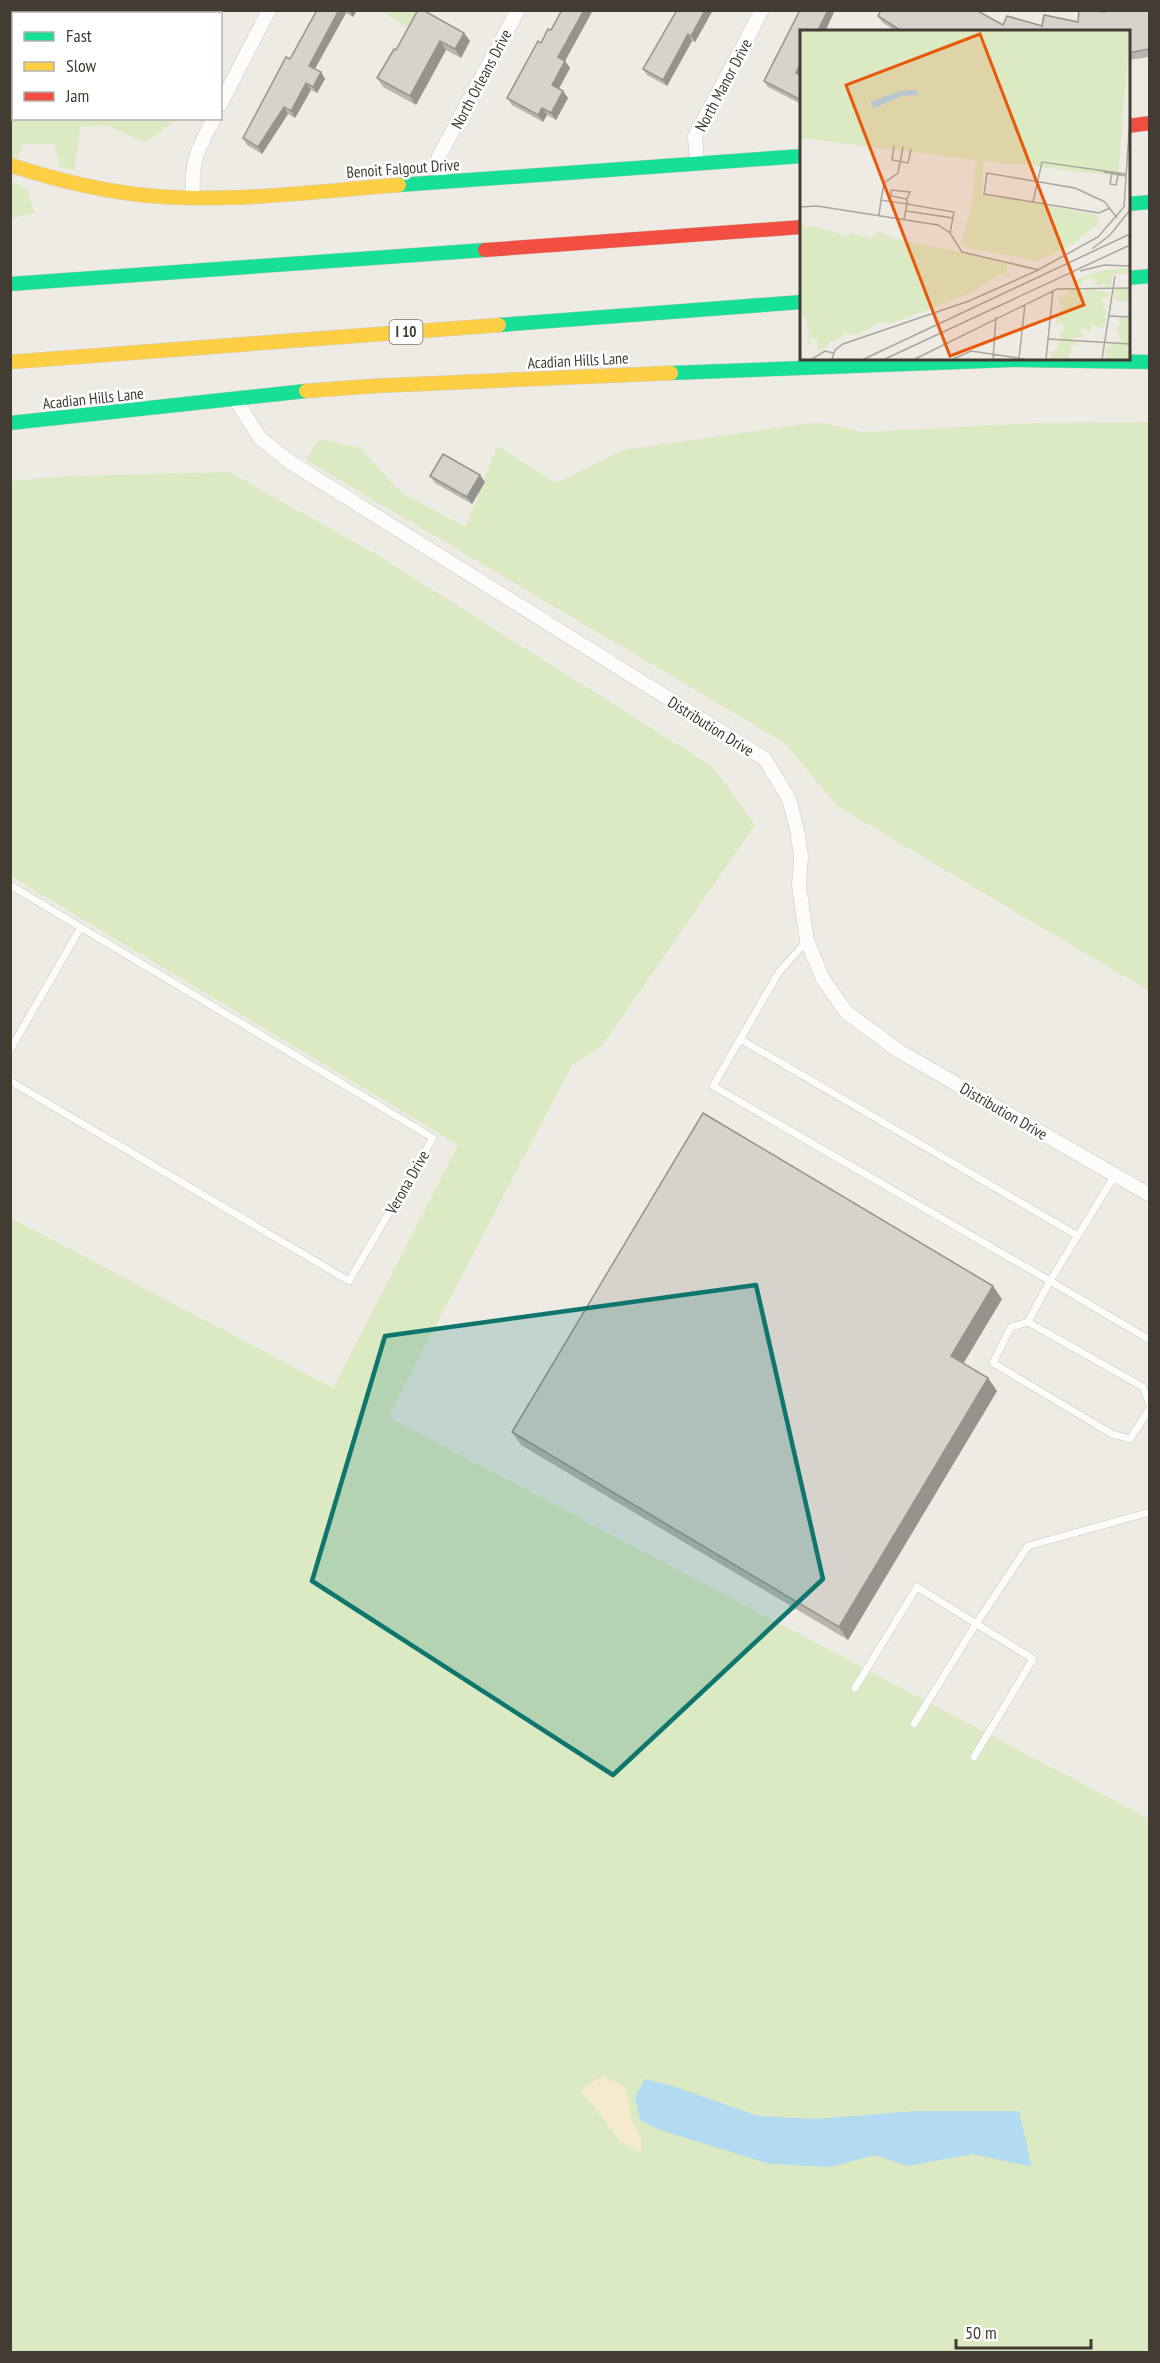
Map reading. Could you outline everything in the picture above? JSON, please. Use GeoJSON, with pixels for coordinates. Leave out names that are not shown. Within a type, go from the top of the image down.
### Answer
{"type":"FeatureCollection","features":[{"type":"Feature","properties":{"kind":"main road"},"geometry":{"type":"LineString","coordinates":[[1130,126],[1149,123]]}},
{"type":"Feature","properties":{"kind":"main road","name":"Benoit Falgout Drive"},"geometry":{"type":"LineString","coordinates":[[10,165],[96,189],[152,196],[193,197],[275,194],[800,156]]}},
{"type":"Feature","properties":{"kind":"main road"},"geometry":{"type":"LineString","coordinates":[[1130,204],[1149,202]]}},
{"type":"Feature","properties":{"kind":"main road"},"geometry":{"type":"LineString","coordinates":[[10,284],[800,227]]}},
{"type":"Feature","properties":{"kind":"main road"},"geometry":{"type":"LineString","coordinates":[[10,276],[65,280]]}},
{"type":"Feature","properties":{"kind":"main road"},"geometry":{"type":"LineString","coordinates":[[1130,278],[1149,276]]}},
{"type":"Feature","properties":{"kind":"main road","name":"I 10"},"geometry":{"type":"LineString","coordinates":[[10,362],[800,302]]}},
{"type":"Feature","properties":{"kind":"main road","name":"Acadian Hills Lane"},"geometry":{"type":"LineString","coordinates":[[10,423],[373,386],[1012,360],[1149,362]]}},
{"type":"Feature","properties":{"kind":"street"},"geometry":{"type":"LineString","coordinates":[[222,101],[269,10]]}},
{"type":"Feature","properties":{"kind":"street","name":"North Orleans Drive"},"geometry":{"type":"LineString","coordinates":[[441,181],[439,156],[518,10]]}},
{"type":"Feature","properties":{"kind":"street","name":"North Manor Drive"},"geometry":{"type":"LineString","coordinates":[[697,163],[695,136],[762,10]]}},
{"type":"Feature","properties":{"kind":"street"},"geometry":{"type":"LineString","coordinates":[[193,197],[192,171],[195,156],[213,120]]}},
{"type":"Feature","properties":{"kind":"street","name":"Distribution Drive"},"geometry":{"type":"LineString","coordinates":[[235,399],[260,438],[290,462],[765,759],[789,799],[797,829],[801,856],[800,886],[807,941],[823,980],[846,1012],[870,1032],[899,1051],[1149,1195]]}},
{"type":"Feature","properties":{"kind":"lane","name":"Verona Drive"},"geometry":{"type":"LineString","coordinates":[[10,885],[433,1138],[349,1281],[10,1082]]}},
{"type":"Feature","properties":{"kind":"lane"},"geometry":{"type":"LineString","coordinates":[[10,1050],[81,927]]}},
{"type":"Feature","properties":{"kind":"lane"},"geometry":{"type":"LineString","coordinates":[[807,941],[779,972],[714,1086],[1149,1340]]}},
{"type":"Feature","properties":{"kind":"lane"},"geometry":{"type":"LineString","coordinates":[[740,1039],[1077,1236]]}},
{"type":"Feature","properties":{"kind":"lane"},"geometry":{"type":"LineString","coordinates":[[1028,1322],[1143,1387],[1149,1406],[1130,1438],[1112,1434],[993,1363],[1011,1327],[1028,1322],[1050,1281],[1115,1175]]}},
{"type":"Feature","properties":{"kind":"lane"},"geometry":{"type":"LineString","coordinates":[[914,1724],[1028,1546],[1149,1512]]}},
{"type":"Feature","properties":{"kind":"lane"},"geometry":{"type":"LineString","coordinates":[[855,1688],[917,1587],[1033,1659],[974,1757]]}},
{"type":"Feature","properties":{"kind":"highlighted area"},"geometry":{"type":"Polygon","coordinates":[[[756,1285],[823,1579],[613,1775],[312,1581],[385,1336],[756,1285]]]}},
{"type":"Feature","properties":{"kind":"green space"},"geometry":{"type":"Polygon","coordinates":[[[11,11],[206,11],[12,12],[12,120],[174,120],[145,143],[106,125],[80,127],[75,170],[60,167],[54,144],[23,144],[17,159],[11,157],[11,11]]]}},
{"type":"Feature","properties":{"kind":"green space"},"geometry":{"type":"Polygon","coordinates":[[[381,11],[441,11],[430,12],[407,27],[381,11]]]}},
{"type":"Feature","properties":{"kind":"green space"},"geometry":{"type":"Polygon","coordinates":[[[11,181],[26,188],[35,212],[11,219],[11,181]]]}},
{"type":"Feature","properties":{"kind":"green space"},"geometry":{"type":"Polygon","coordinates":[[[817,422],[863,432],[1033,423],[1149,422],[1149,991],[837,806],[785,743],[306,460],[319,439],[360,448],[402,493],[466,527],[497,446],[556,483],[622,450],[817,422]]]}},
{"type":"Feature","properties":{"kind":"green space"},"geometry":{"type":"Polygon","coordinates":[[[229,472],[369,550],[713,767],[755,825],[602,1046],[572,1065],[388,1417],[1149,1819],[1149,2352],[11,2352],[11,1218],[333,1388],[458,1145],[11,876],[11,481],[64,476],[229,472]]]}},
{"type":"Feature","properties":{"kind":"sand"},"geometry":{"type":"Polygon","coordinates":[[[603,2076],[626,2088],[632,2121],[641,2138],[641,2152],[620,2142],[580,2090],[603,2076]]]}},
{"type":"Feature","properties":{"kind":"water"},"geometry":{"type":"Polygon","coordinates":[[[645,2079],[673,2086],[758,2116],[816,2119],[915,2111],[1019,2111],[1032,2167],[972,2154],[908,2166],[874,2155],[831,2167],[770,2164],[660,2130],[640,2120],[635,2097],[645,2079]]]}},
{"type":"Feature","properties":{"kind":"building"},"geometry":{"type":"Polygon","coordinates":[[[317,10],[339,10],[309,66],[321,72],[313,87],[306,83],[291,111],[284,107],[258,147],[243,138],[286,57],[290,59],[317,10]]]}},
{"type":"Feature","properties":{"kind":"building"},"geometry":{"type":"Polygon","coordinates":[[[418,10],[423,10],[464,33],[455,49],[440,41],[410,96],[377,78],[394,49],[396,50],[418,10]]]}},
{"type":"Feature","properties":{"kind":"building"},"geometry":{"type":"Polygon","coordinates":[[[562,10],[584,10],[558,57],[565,61],[552,85],[563,91],[551,113],[542,108],[538,115],[507,98],[538,41],[541,43],[562,10]]]}},
{"type":"Feature","properties":{"kind":"building"},"geometry":{"type":"Polygon","coordinates":[[[677,10],[705,10],[691,36],[688,34],[663,80],[643,69],[677,10]]]}},
{"type":"Feature","properties":{"kind":"building"},"geometry":{"type":"Polygon","coordinates":[[[800,10],[828,10],[818,30],[800,30],[800,64],[796,73],[800,75],[799,99],[764,81],[800,10]]]}},
{"type":"Feature","properties":{"kind":"building"},"geometry":{"type":"Polygon","coordinates":[[[881,10],[976,10],[1003,25],[1007,16],[1042,26],[1044,15],[1078,22],[1079,10],[1105,12],[1104,10],[1149,10],[1149,49],[1130,53],[1130,30],[900,30],[878,16],[881,10]]]}},
{"type":"Feature","properties":{"kind":"building"},"geometry":{"type":"Polygon","coordinates":[[[443,454],[480,475],[467,497],[430,476],[443,454]]]}},
{"type":"Feature","properties":{"kind":"building"},"geometry":{"type":"Polygon","coordinates":[[[703,1113],[993,1286],[951,1356],[988,1378],[839,1627],[512,1432],[703,1113]]]}},
{"type":"Feature","properties":{"kind":"traffic: fast"},"geometry":{"type":"LineString","coordinates":[[399,185],[800,156]]}},
{"type":"Feature","properties":{"kind":"traffic: fast"},"geometry":{"type":"LineString","coordinates":[[1130,204],[1150,202]]}},
{"type":"Feature","properties":{"kind":"traffic: fast"},"geometry":{"type":"LineString","coordinates":[[10,284],[485,250]]}},
{"type":"Feature","properties":{"kind":"traffic: fast"},"geometry":{"type":"LineString","coordinates":[[1130,278],[1150,276]]}},
{"type":"Feature","properties":{"kind":"traffic: fast"},"geometry":{"type":"LineString","coordinates":[[499,325],[800,302]]}},
{"type":"Feature","properties":{"kind":"traffic: fast"},"geometry":{"type":"LineString","coordinates":[[671,373],[1012,360],[1150,362]]}},
{"type":"Feature","properties":{"kind":"traffic: fast"},"geometry":{"type":"LineString","coordinates":[[10,423],[306,391]]}},
{"type":"Feature","properties":{"kind":"traffic: slow"},"geometry":{"type":"LineString","coordinates":[[10,165],[98,188],[184,198],[276,195],[399,185]]}},
{"type":"Feature","properties":{"kind":"traffic: slow"},"geometry":{"type":"LineString","coordinates":[[10,362],[499,325]]}},
{"type":"Feature","properties":{"kind":"traffic: slow"},"geometry":{"type":"LineString","coordinates":[[306,391],[671,373]]}},
{"type":"Feature","properties":{"kind":"traffic: jam"},"geometry":{"type":"LineString","coordinates":[[1130,126],[1150,123]]}},
{"type":"Feature","properties":{"kind":"traffic: jam"},"geometry":{"type":"LineString","coordinates":[[485,250],[800,227]]}}]}
